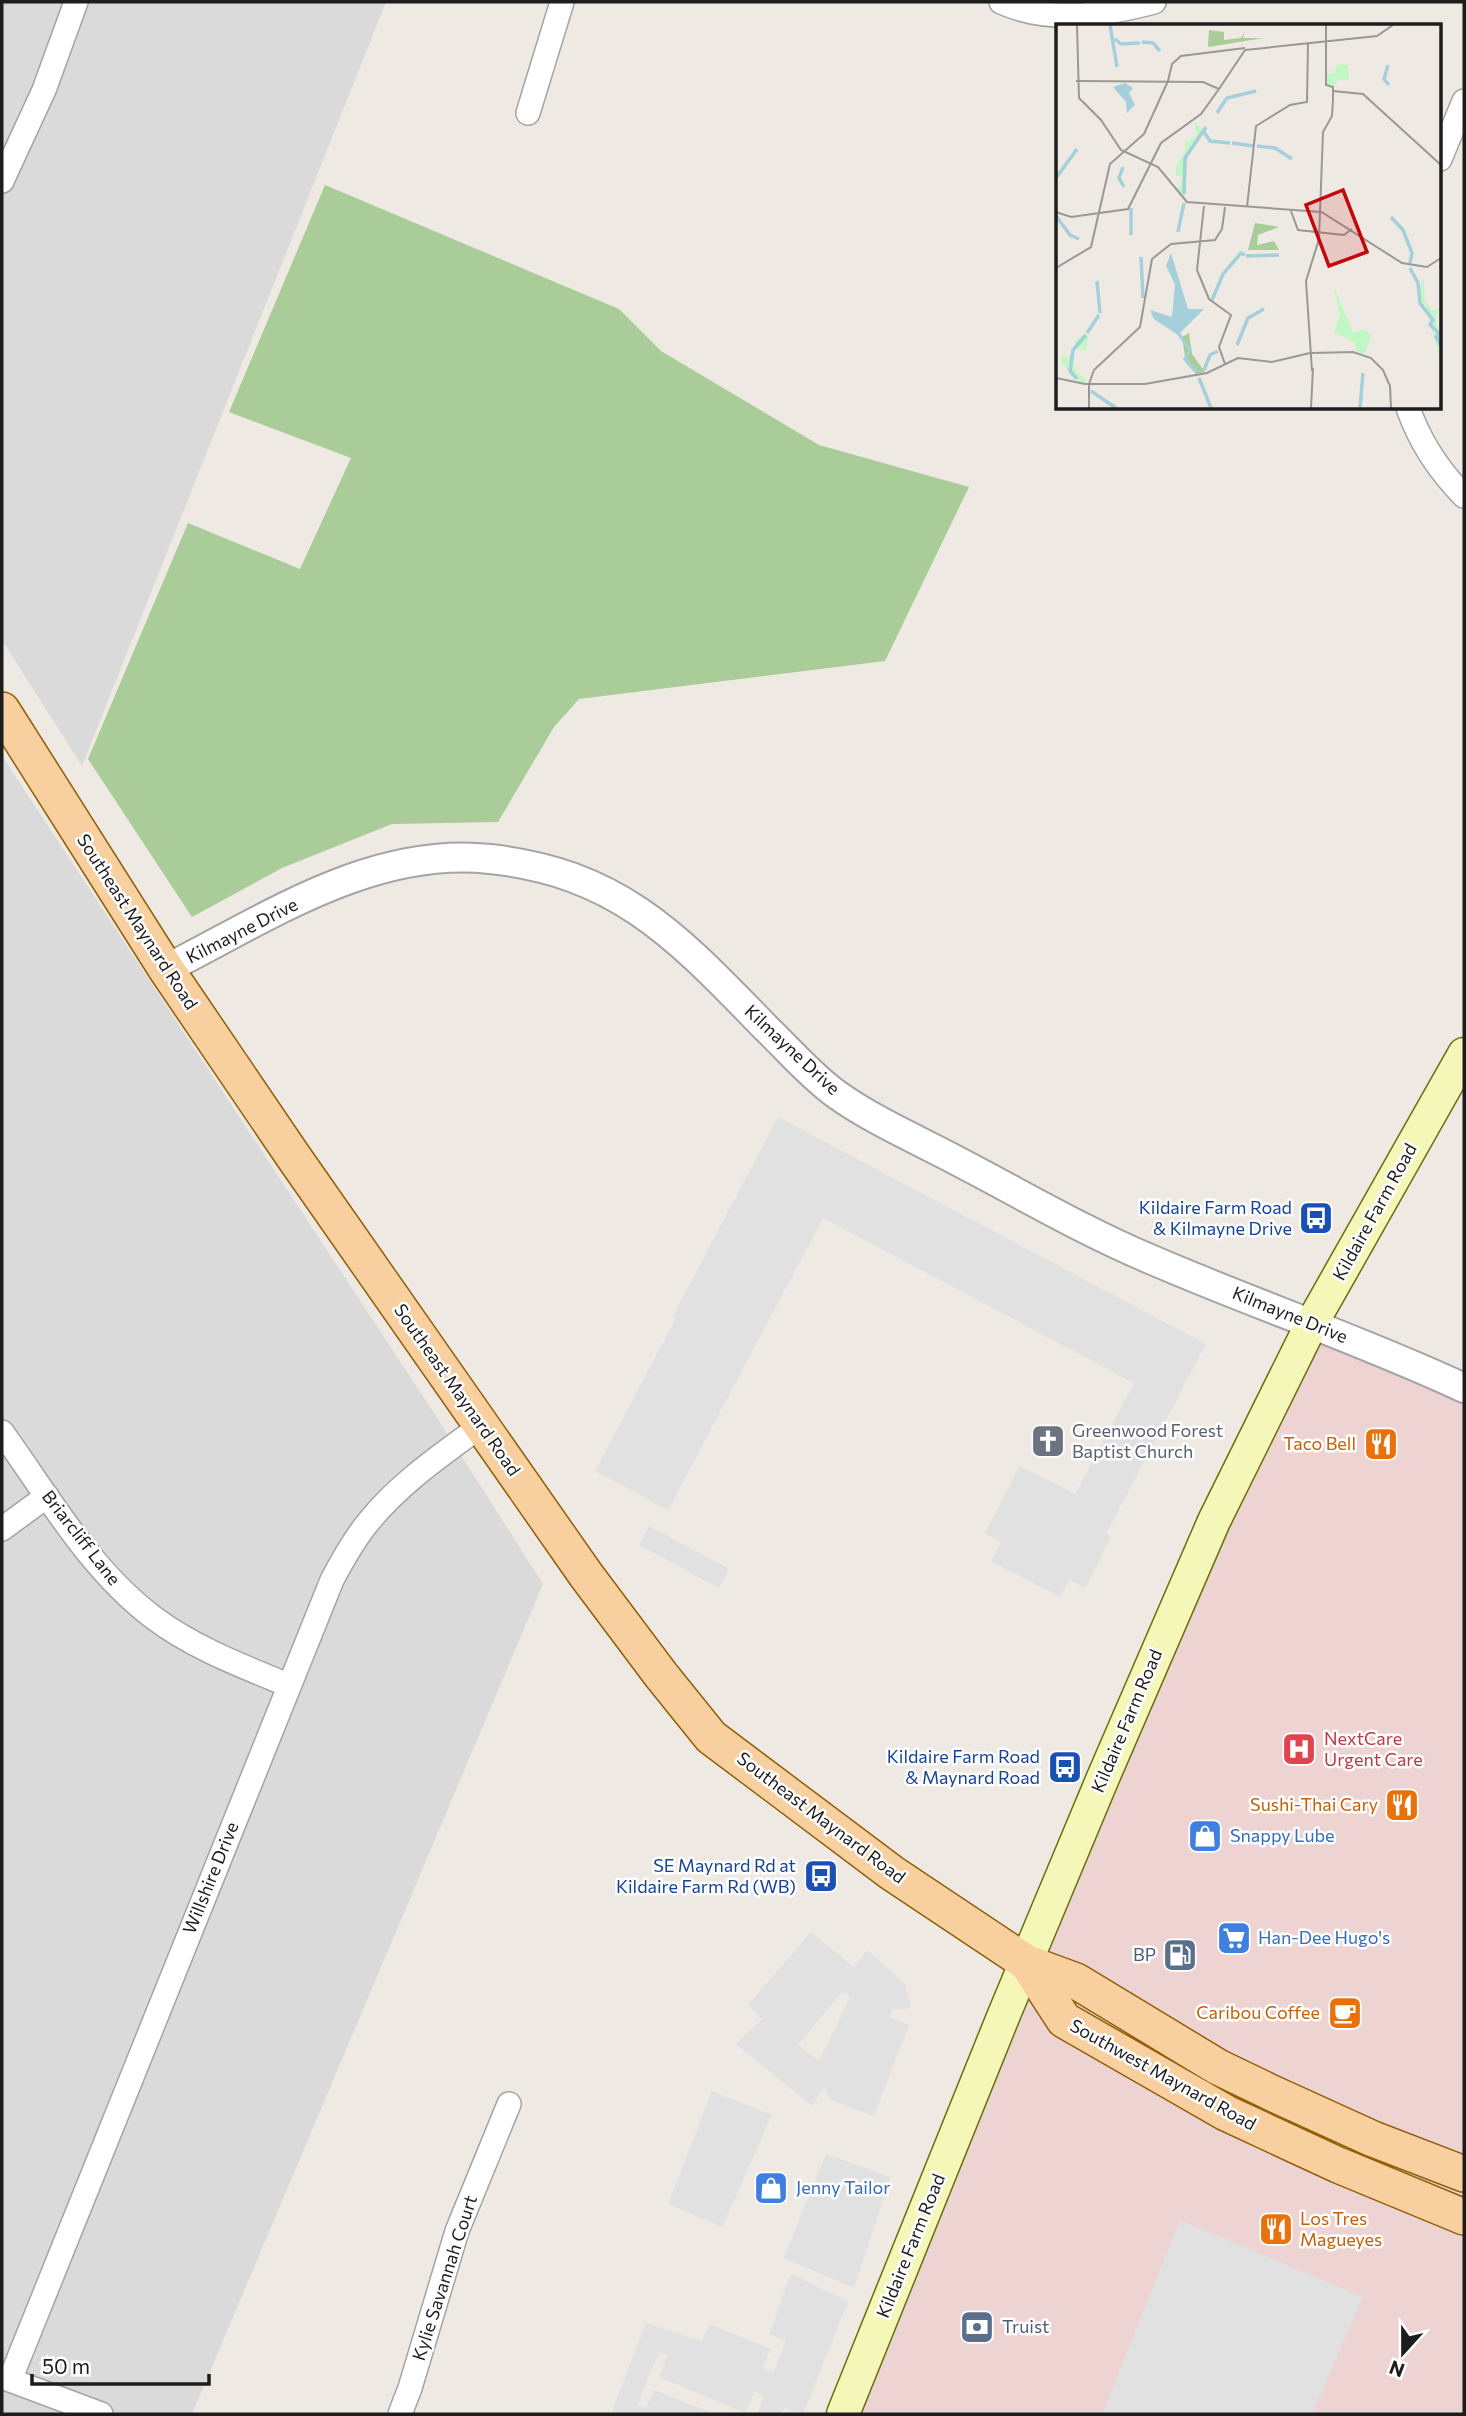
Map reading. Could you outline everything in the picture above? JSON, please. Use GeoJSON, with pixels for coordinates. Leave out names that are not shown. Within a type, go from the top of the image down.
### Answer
{"type":"FeatureCollection","features":[{"type":"Feature","properties":{"kind":"main road","name":"Southeast Maynard Road"},"geometry":{"type":"LineString","coordinates":[[2,710],[166,969],[415,1332],[586,1575],[711,1737],[892,1873],[1027,1963]]}},
{"type":"Feature","properties":{"kind":"main road","name":"Kildaire Farm Road"},"geometry":{"type":"LineString","coordinates":[[843,2414],[1107,1768],[1214,1521],[1312,1323],[1464,1054]]}},
{"type":"Feature","properties":{"kind":"main road","name":"Southwest Maynard Road"},"geometry":{"type":"LineString","coordinates":[[1027,1963],[1076,1981],[1218,2067],[1273,2094],[1373,2139],[1464,2174]]}},
{"type":"Feature","properties":{"kind":"main road","name":"Southwest Maynard Road"},"geometry":{"type":"LineString","coordinates":[[1027,1963],[1064,2020],[1226,2113],[1421,2201],[1464,2217]]}},
{"type":"Feature","properties":{"kind":"main road"},"geometry":{"type":"LineString","coordinates":[[1421,2201],[1433,2189],[1464,2196]]}},
{"type":"Feature","properties":{"kind":"street"},"geometry":{"type":"LineString","coordinates":[[2,181],[44,90],[76,2]]}},
{"type":"Feature","properties":{"kind":"street"},"geometry":{"type":"LineString","coordinates":[[528,113],[562,2]]}},
{"type":"Feature","properties":{"kind":"street"},"geometry":{"type":"LineString","coordinates":[[1001,2],[1030,11],[1058,15],[1112,12],[1154,2]]}},
{"type":"Feature","properties":{"kind":"street"},"geometry":{"type":"LineString","coordinates":[[1442,154],[1464,101]]}},
{"type":"Feature","properties":{"kind":"street"},"geometry":{"type":"LineString","coordinates":[[1409,410],[1431,458],[1464,496]]}},
{"type":"Feature","properties":{"kind":"street","name":"Kilmayne Drive"},"geometry":{"type":"LineString","coordinates":[[166,969],[345,880],[417,860],[489,859],[567,876],[604,890],[669,932],[815,1076],[860,1109],[1101,1237],[1464,1388]]}},
{"type":"Feature","properties":{"kind":"street","name":"Willshire Drive"},"geometry":{"type":"LineString","coordinates":[[6,2378],[332,1580],[355,1539],[390,1498],[482,1425]]}},
{"type":"Feature","properties":{"kind":"street","name":"Briarcliff Lane"},"geometry":{"type":"LineString","coordinates":[[2,1432],[105,1573],[155,1619],[223,1658],[288,1685]]}},
{"type":"Feature","properties":{"kind":"street"},"geometry":{"type":"LineString","coordinates":[[2,1529],[47,1496]]}},
{"type":"Feature","properties":{"kind":"street","name":"Kylie Savannah Court"},"geometry":{"type":"LineString","coordinates":[[400,2414],[457,2231],[509,2104]]}},
{"type":"Feature","properties":{"kind":"street"},"geometry":{"type":"LineString","coordinates":[[6,2378],[101,2414]]}},
{"type":"Feature","properties":{"kind":"shaded area"},"geometry":{"type":"Polygon","coordinates":[[[2,2],[386,2],[82,766],[2,640],[2,2]]]}},
{"type":"Feature","properties":{"kind":"shaded area"},"geometry":{"type":"Polygon","coordinates":[[[2,756],[436,1416],[543,1584],[192,2414],[2,2414],[2,756]]]}},
{"type":"Feature","properties":{"kind":"shaded area"},"geometry":{"type":"Polygon","coordinates":[[[778,1117],[1206,1344],[1106,1534],[1111,1537],[1085,1588],[1069,1580],[1060,1597],[991,1561],[1001,1542],[985,1533],[1020,1466],[1075,1494],[1134,1383],[823,1218],[668,1510],[595,1471],[778,1117]]]}},
{"type":"Feature","properties":{"kind":"shaded area"},"geometry":{"type":"Polygon","coordinates":[[[1312,1323],[1464,1388],[1464,2414],[843,2414],[1312,1323]]]}},
{"type":"Feature","properties":{"kind":"shaded area"},"geometry":{"type":"Polygon","coordinates":[[[649,1526],[729,1569],[719,1588],[639,1545],[649,1526]]]}},
{"type":"Feature","properties":{"kind":"shaded area"},"geometry":{"type":"Polygon","coordinates":[[[811,1932],[854,1967],[867,1950],[905,1984],[911,2008],[892,2010],[890,2017],[909,2025],[874,2116],[831,2100],[824,2087],[812,2106],[736,2044],[762,2019],[748,2005],[811,1932]],[[842,1992],[798,2045],[819,2061],[849,2000],[848,1994],[842,1992]]]}},
{"type":"Feature","properties":{"kind":"shaded area"},"geometry":{"type":"Polygon","coordinates":[[[712,2091],[772,2115],[722,2227],[668,2204],[712,2091]]]}},
{"type":"Feature","properties":{"kind":"shaded area"},"geometry":{"type":"Polygon","coordinates":[[[826,2154],[891,2177],[854,2288],[784,2258],[826,2154]]]}},
{"type":"Feature","properties":{"kind":"shaded area"},"geometry":{"type":"Polygon","coordinates":[[[1180,2220],[1363,2297],[1312,2414],[1102,2414],[1180,2220]]]}},
{"type":"Feature","properties":{"kind":"shaded area"},"geometry":{"type":"Polygon","coordinates":[[[791,2274],[848,2301],[803,2414],[784,2408],[781,2414],[757,2414],[764,2396],[755,2391],[745,2413],[659,2377],[668,2355],[659,2352],[637,2405],[646,2408],[654,2390],[715,2414],[611,2414],[646,2323],[702,2341],[710,2324],[771,2349],[763,2367],[773,2373],[786,2341],[769,2334],[791,2274]]]}},
{"type":"Feature","properties":{"kind":"green space"},"geometry":{"type":"Polygon","coordinates":[[[325,185],[619,309],[661,351],[819,445],[969,487],[885,661],[579,699],[554,727],[498,822],[392,824],[282,868],[192,917],[88,759],[188,523],[300,569],[351,458],[229,412],[325,185]]]}},
{"type":"Feature","properties":{"kind":"place","name":"Kildaire Farm Road & Kilmayne Drive"},"geometry":{"type":"Point","coordinates":[1316,1218]}},
{"type":"Feature","properties":{"kind":"place","name":"Greenwood Forest Baptist Church"},"geometry":{"type":"Point","coordinates":[1048,1441]}},
{"type":"Feature","properties":{"kind":"place","name":"Taco Bell"},"geometry":{"type":"Point","coordinates":[1381,1444]}},
{"type":"Feature","properties":{"kind":"place","name":"NextCare Urgent Care"},"geometry":{"type":"Point","coordinates":[1299,1749]}},
{"type":"Feature","properties":{"kind":"place","name":"Kildaire Farm Road & Maynard Road"},"geometry":{"type":"Point","coordinates":[1065,1767]}},
{"type":"Feature","properties":{"kind":"place","name":"Sushi-Thai Cary"},"geometry":{"type":"Point","coordinates":[1402,1805]}},
{"type":"Feature","properties":{"kind":"place","name":"Snappy Lube"},"geometry":{"type":"Point","coordinates":[1205,1836]}},
{"type":"Feature","properties":{"kind":"place","name":"SE Maynard Rd at Kildaire Farm Rd (WB)"},"geometry":{"type":"Point","coordinates":[821,1876]}},
{"type":"Feature","properties":{"kind":"place","name":"Han-Dee Hugo's"},"geometry":{"type":"Point","coordinates":[1234,1938]}},
{"type":"Feature","properties":{"kind":"place","name":"BP"},"geometry":{"type":"Point","coordinates":[1180,1955]}},
{"type":"Feature","properties":{"kind":"place","name":"Caribou Coffee"},"geometry":{"type":"Point","coordinates":[1345,2013]}},
{"type":"Feature","properties":{"kind":"place","name":"Jenny Tailor"},"geometry":{"type":"Point","coordinates":[771,2188]}},
{"type":"Feature","properties":{"kind":"place","name":"Los Tres Magueyes"},"geometry":{"type":"Point","coordinates":[1276,2229]}},
{"type":"Feature","properties":{"kind":"place","name":"Truist"},"geometry":{"type":"Point","coordinates":[977,2327]}}]}
